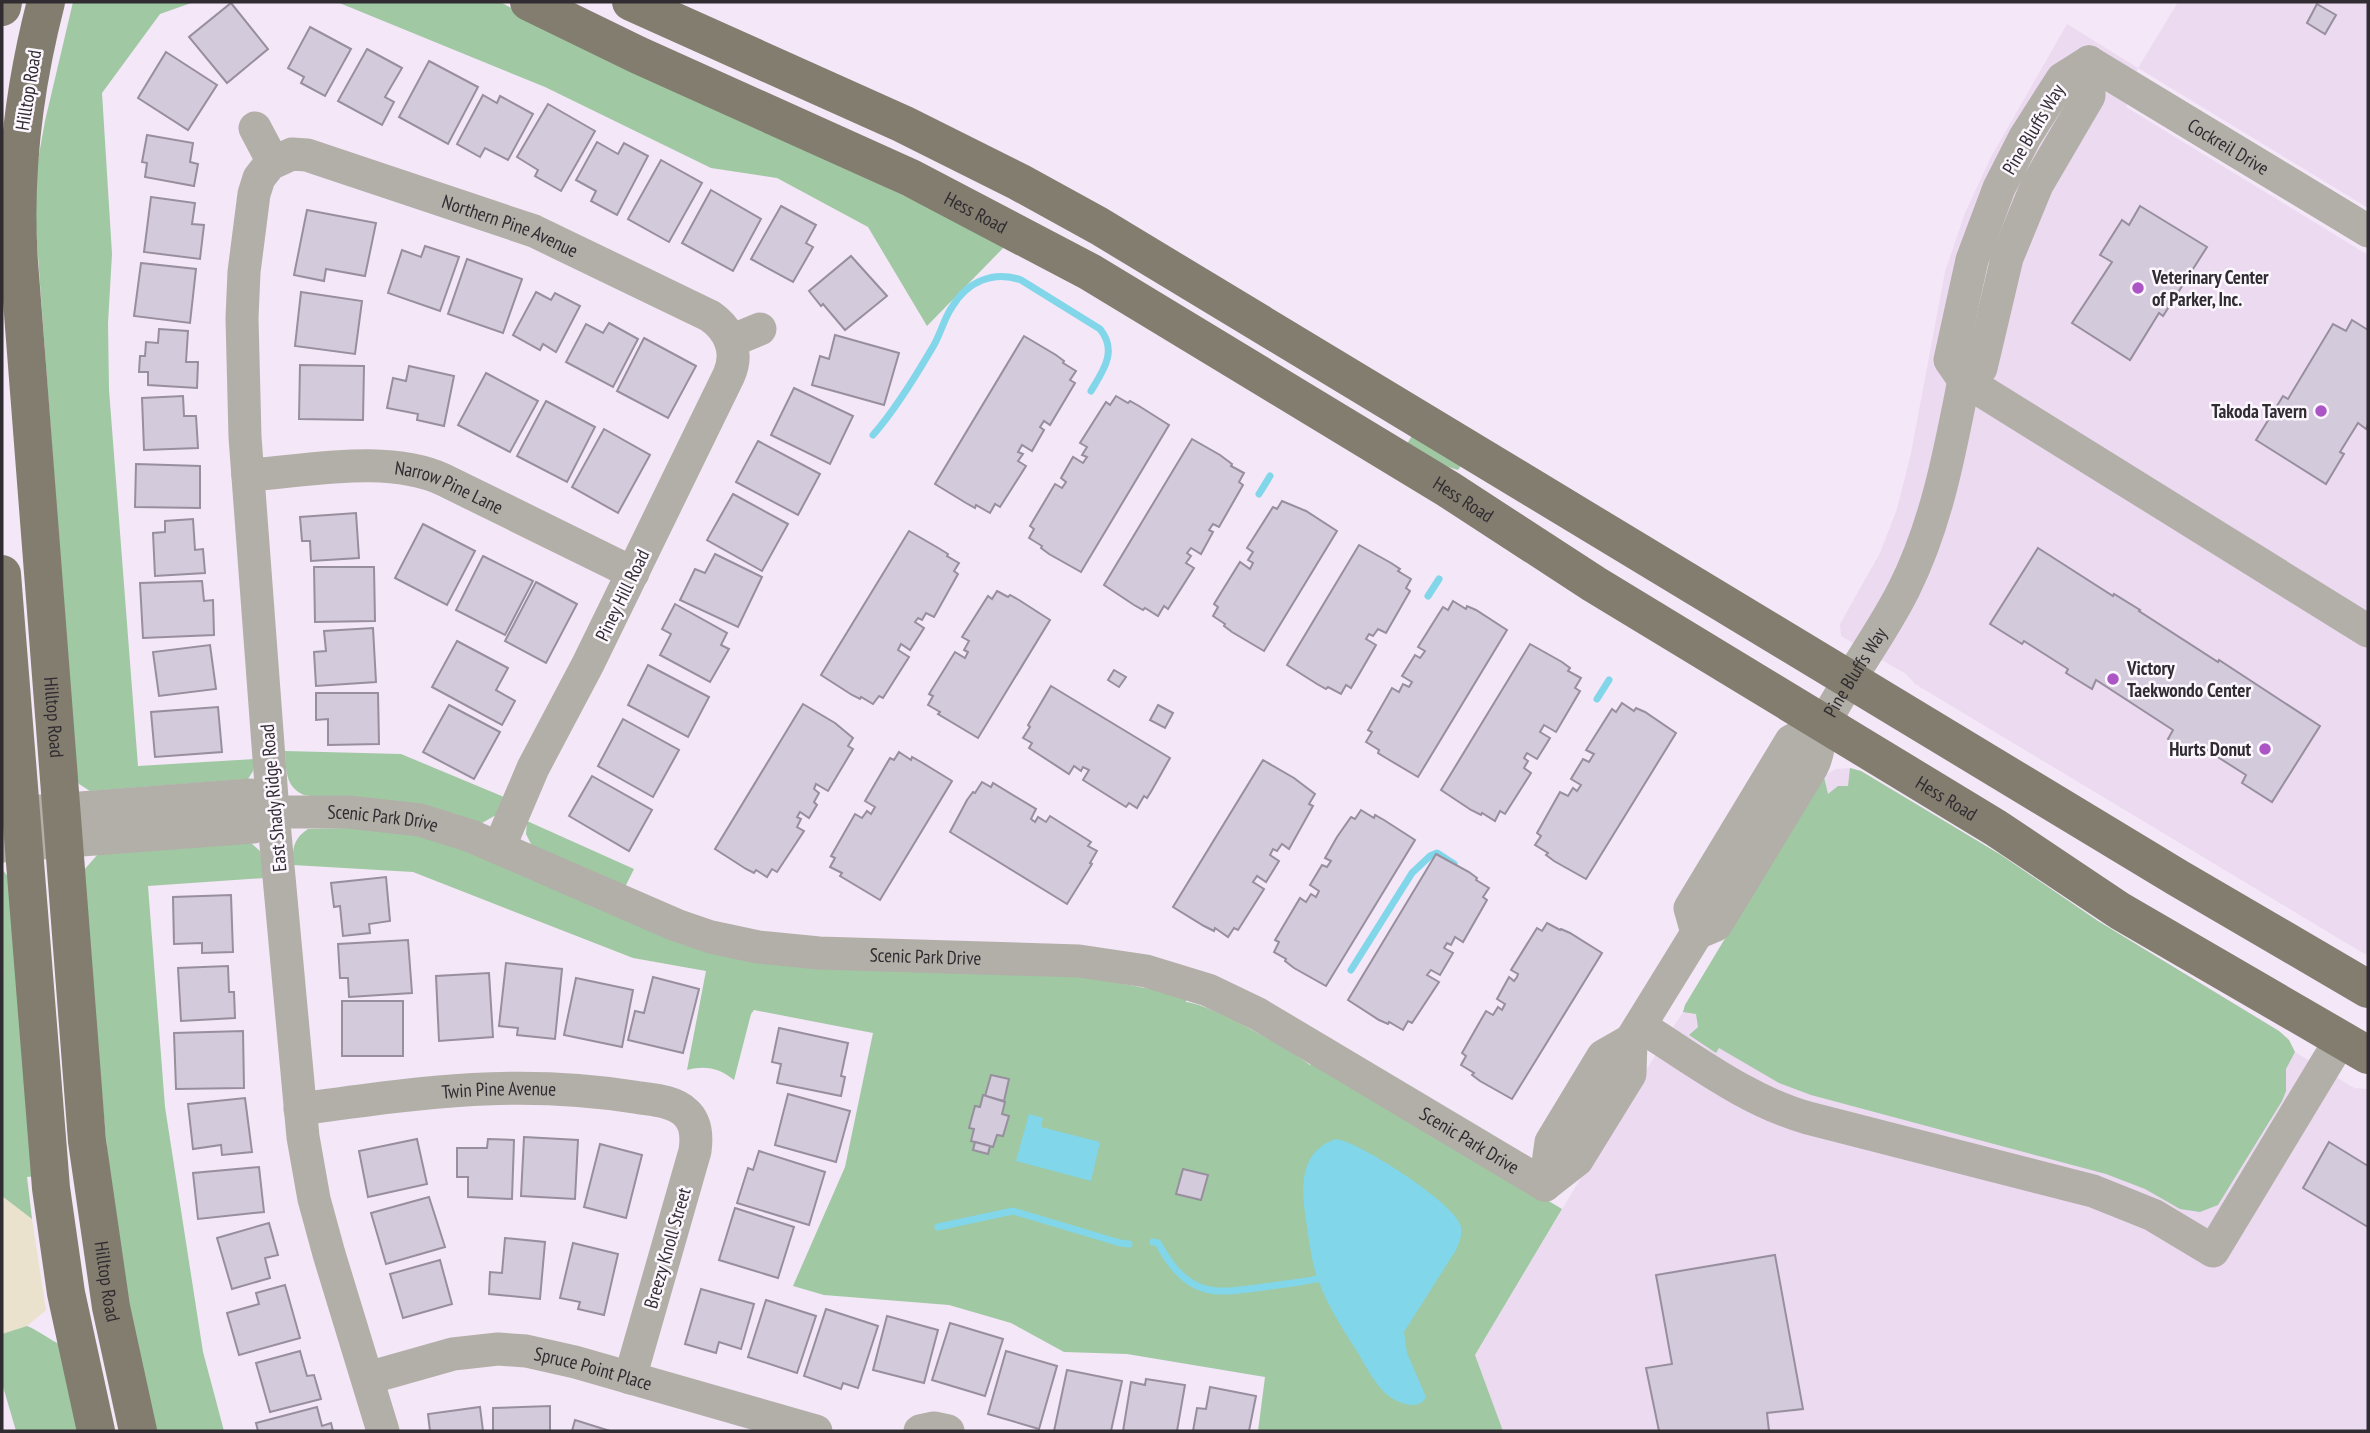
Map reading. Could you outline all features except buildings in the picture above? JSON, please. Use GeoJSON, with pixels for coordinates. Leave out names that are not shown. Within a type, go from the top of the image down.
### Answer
{"type":"FeatureCollection","features":[{"type":"Feature","properties":{"kind":"main road","name":"Hilltop Road"},"geometry":{"type":"LineString","coordinates":[[46,2],[36,39],[21,127],[17,227],[62,825],[93,1191],[113,1316],[138,1431]]}},
{"type":"Feature","properties":{"kind":"main road"},"geometry":{"type":"LineString","coordinates":[[36,39],[63,2]]}},
{"type":"Feature","properties":{"kind":"main road","name":"Hess Road"},"geometry":{"type":"LineString","coordinates":[[529,2],[638,55],[867,157],[1090,272],[1436,482],[1594,584],[2010,837],[2120,911],[2355,1047]]}},
{"type":"Feature","properties":{"kind":"main road"},"geometry":{"type":"LineString","coordinates":[[631,2],[886,116],[1066,207],[2368,989]]}},
{"type":"Feature","properties":{"kind":"main road"},"geometry":{"type":"LineString","coordinates":[[2,574],[12,829],[54,1209],[67,1301],[96,1431]]}},
{"type":"Feature","properties":{"kind":"street","name":"Pine Bluffs Way"},"geometry":{"type":"LineString","coordinates":[[1545,1185],[1551,1142],[1603,1056],[1635,1033],[1697,933],[1690,908],[1791,741],[1824,724],[1903,592],[1926,539],[1942,485],[1964,380],[1981,368],[2002,275],[2030,200],[2090,96],[2090,62]]}},
{"type":"Feature","properties":{"kind":"street","name":"Cockreil Drive"},"geometry":{"type":"LineString","coordinates":[[2090,62],[2368,231]]}},
{"type":"Feature","properties":{"kind":"street"},"geometry":{"type":"LineString","coordinates":[[255,128],[274,162]]}},
{"type":"Feature","properties":{"kind":"street","name":"Northern Pine Avenue"},"geometry":{"type":"LineString","coordinates":[[274,162],[292,154],[307,155],[534,231],[710,316],[721,326],[745,335]]}},
{"type":"Feature","properties":{"kind":"street","name":"East Shady Ridge Road"},"geometry":{"type":"LineString","coordinates":[[274,162],[263,170],[256,182],[244,272],[242,377],[273,812],[305,1153],[320,1221],[383,1431]]}},
{"type":"Feature","properties":{"kind":"street","name":"Piney Hill Road"},"geometry":{"type":"LineString","coordinates":[[499,848],[536,762],[633,573],[729,375],[733,359],[745,335]]}},
{"type":"Feature","properties":{"kind":"street"},"geometry":{"type":"LineString","coordinates":[[1964,380],[2368,631]]}},
{"type":"Feature","properties":{"kind":"street","name":"Narrow Pine Lane"},"geometry":{"type":"LineString","coordinates":[[248,475],[369,466],[422,472],[444,480],[633,573]]}},
{"type":"Feature","properties":{"kind":"street","name":"Scenic Park Drive"},"geometry":{"type":"LineString","coordinates":[[12,829],[62,825],[250,796],[273,812],[348,812],[404,817],[453,830],[667,922],[748,945],[819,953],[1079,961],[1122,966],[1190,984],[1239,1003],[1545,1185]]}},
{"type":"Feature","properties":{"kind":"street"},"geometry":{"type":"LineString","coordinates":[[1635,1033],[1778,1108],[2094,1191],[2153,1215],[2213,1251],[2355,1047]]}},
{"type":"Feature","properties":{"kind":"street","name":"Twin Pine Avenue"},"geometry":{"type":"LineString","coordinates":[[300,1110],[450,1090],[529,1087],[592,1091],[665,1102],[702,1111]]}},
{"type":"Feature","properties":{"kind":"street","name":"Breezy Knoll Street"},"geometry":{"type":"LineString","coordinates":[[630,1378],[695,1151],[702,1111]]}},
{"type":"Feature","properties":{"kind":"street","name":"Spruce Point Place"},"geometry":{"type":"LineString","coordinates":[[368,1378],[445,1356],[498,1349],[541,1353],[816,1431]]}},
{"type":"Feature","properties":{"kind":"street"},"geometry":{"type":"LineString","coordinates":[[919,1431],[934,1428],[948,1431]]}},
{"type":"Feature","properties":{"kind":"shaded area"},"geometry":{"type":"Polygon","coordinates":[[[2178,2],[2368,2],[2368,208],[2138,68],[2178,2]]]}},
{"type":"Feature","properties":{"kind":"shaded area"},"geometry":{"type":"Polygon","coordinates":[[[2067,24],[2138,68],[2126,107],[2368,255],[2368,956],[1915,684],[1906,674],[1841,636],[1840,624],[1880,553],[1897,509],[1911,453],[1945,272],[1965,213],[1991,157],[2067,24]]]}},
{"type":"Feature","properties":{"kind":"shaded area"},"geometry":{"type":"Polygon","coordinates":[[[1850,768],[1861,771],[2001,855],[2098,921],[2279,1031],[2289,1040],[2295,1052],[2354,1088],[2368,1089],[2368,1431],[1503,1431],[1475,1355],[1827,774],[1836,769],[1850,768]]]}},
{"type":"Feature","properties":{"kind":"shaded area"},"geometry":{"type":"Polygon","coordinates":[[[2,1196],[32,1219],[46,1310],[27,1326],[2,1334],[2,1196]]]}},
{"type":"Feature","properties":{"kind":"green space"},"geometry":{"type":"Polygon","coordinates":[[[73,2],[194,2],[160,14],[102,93],[112,254],[108,323],[109,390],[138,766],[255,759],[248,779],[90,791],[79,784],[76,777],[33,188],[45,121],[73,2]]]}},
{"type":"Feature","properties":{"kind":"green space"},"geometry":{"type":"Polygon","coordinates":[[[337,2],[500,2],[577,42],[1007,244],[927,326],[868,227],[777,178],[711,168],[545,87],[337,2]]]}},
{"type":"Feature","properties":{"kind":"green space"},"geometry":{"type":"Polygon","coordinates":[[[1415,431],[1464,461],[1458,470],[1432,462],[1405,447],[1415,431]]]}},
{"type":"Feature","properties":{"kind":"green space"},"geometry":{"type":"Polygon","coordinates":[[[285,751],[401,754],[504,797],[496,815],[482,823],[304,795],[290,782],[286,771],[285,751]]]}},
{"type":"Feature","properties":{"kind":"green space"},"geometry":{"type":"Polygon","coordinates":[[[1850,768],[1861,771],[2001,855],[2098,921],[2279,1031],[2289,1040],[2295,1052],[2286,1069],[2286,1091],[2282,1101],[2218,1205],[2200,1212],[2180,1209],[2145,1189],[2106,1174],[1811,1095],[1779,1083],[1719,1048],[1716,1053],[1689,1035],[1698,1027],[1696,1014],[1683,1012],[1685,1005],[1819,782],[1824,777],[1828,794],[1838,786],[1848,786],[1850,768]]]}},
{"type":"Feature","properties":{"kind":"green space"},"geometry":{"type":"Polygon","coordinates":[[[527,821],[634,869],[624,889],[532,846],[526,834],[527,821]]]}},
{"type":"Feature","properties":{"kind":"green space"},"geometry":{"type":"Polygon","coordinates":[[[382,827],[448,841],[655,930],[1061,972],[1187,996],[1186,1002],[1230,1018],[1310,1065],[1314,1060],[1562,1209],[1475,1355],[1503,1431],[1258,1431],[1265,1377],[1127,1354],[1064,1352],[1011,1323],[949,1305],[824,1295],[793,1286],[845,1167],[873,1033],[754,1010],[734,1080],[712,1069],[687,1070],[706,971],[633,958],[413,872],[293,865],[295,844],[308,829],[382,827]]]}},
{"type":"Feature","properties":{"kind":"green space"},"geometry":{"type":"Polygon","coordinates":[[[251,843],[260,851],[265,878],[148,886],[165,1107],[203,1352],[224,1431],[153,1431],[118,1266],[82,884],[84,870],[98,854],[251,843]]]}},
{"type":"Feature","properties":{"kind":"green space"},"geometry":{"type":"Polygon","coordinates":[[[2,869],[9,878],[36,1176],[27,1177],[32,1219],[2,1196],[2,869]]]}},
{"type":"Feature","properties":{"kind":"green space"},"geometry":{"type":"Polygon","coordinates":[[[27,1326],[62,1345],[82,1431],[16,1431],[2,1383],[2,1334],[27,1326]]]}},
{"type":"Feature","properties":{"kind":"water"},"geometry":{"type":"Polygon","coordinates":[[[1029,1114],[1043,1118],[1041,1127],[1100,1142],[1091,1181],[1016,1161],[1029,1114]]]}},
{"type":"Feature","properties":{"kind":"water"},"geometry":{"type":"Polygon","coordinates":[[[1336,1139],[1384,1161],[1424,1188],[1453,1214],[1461,1227],[1461,1237],[1456,1250],[1404,1332],[1407,1353],[1426,1397],[1418,1404],[1395,1400],[1377,1384],[1332,1310],[1316,1275],[1303,1196],[1305,1172],[1315,1152],[1336,1139]]]}},
{"type":"Feature","properties":{"kind":"waterway"},"geometry":{"type":"LineString","coordinates":[[873,435],[918,372],[958,298],[973,285],[991,278],[1001,276],[1021,280],[1100,329],[1108,345],[1107,361],[1091,391]]}},
{"type":"Feature","properties":{"kind":"waterway"},"geometry":{"type":"LineString","coordinates":[[1259,494],[1270,476]]}},
{"type":"Feature","properties":{"kind":"waterway"},"geometry":{"type":"LineString","coordinates":[[1428,596],[1439,579]]}},
{"type":"Feature","properties":{"kind":"waterway"},"geometry":{"type":"LineString","coordinates":[[1597,699],[1609,680]]}},
{"type":"Feature","properties":{"kind":"waterway"},"geometry":{"type":"LineString","coordinates":[[1351,970],[1412,873],[1437,853],[1454,864]]}},
{"type":"Feature","properties":{"kind":"waterway"},"geometry":{"type":"LineString","coordinates":[[938,1227],[1013,1211],[1129,1244]]}},
{"type":"Feature","properties":{"kind":"waterway"},"geometry":{"type":"LineString","coordinates":[[1153,1242],[1158,1243],[1169,1262],[1181,1275],[1205,1289],[1234,1291],[1325,1277]]}},
{"type":"Feature","properties":{"kind":"place","name":"Veterinary Center of Parker, Inc."},"geometry":{"type":"Point","coordinates":[2138,288]}},
{"type":"Feature","properties":{"kind":"place","name":"Takoda Tavern"},"geometry":{"type":"Point","coordinates":[2321,411]}},
{"type":"Feature","properties":{"kind":"place","name":"Victory Taekwondo Center"},"geometry":{"type":"Point","coordinates":[2113,679]}},
{"type":"Feature","properties":{"kind":"place","name":"Hurts Donut"},"geometry":{"type":"Point","coordinates":[2265,749]}}]}
